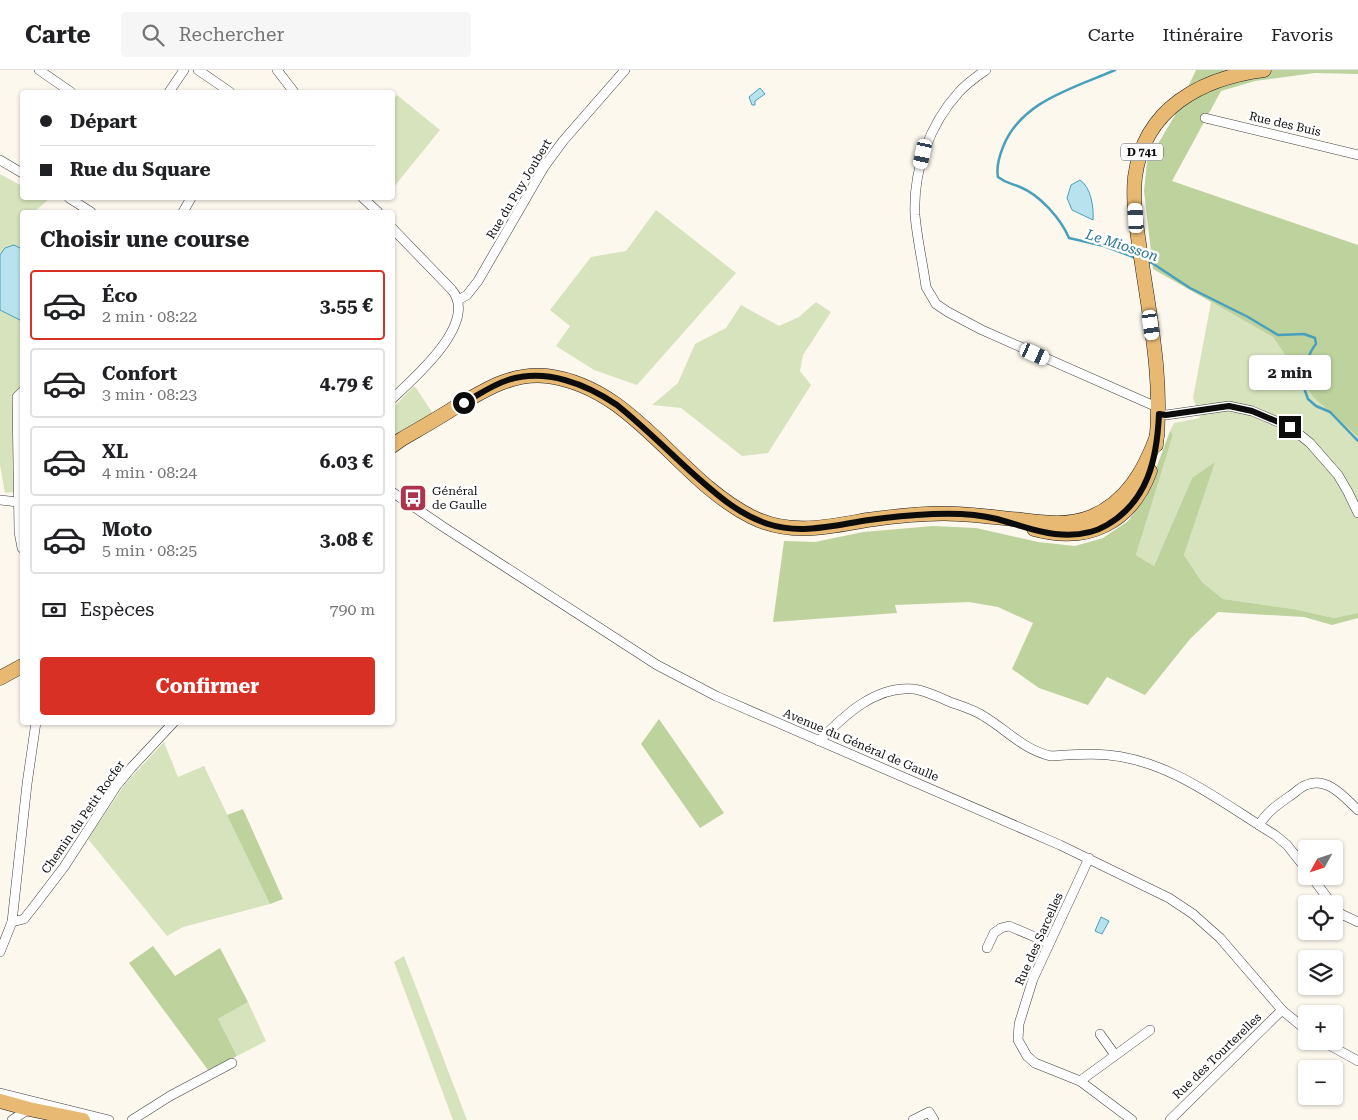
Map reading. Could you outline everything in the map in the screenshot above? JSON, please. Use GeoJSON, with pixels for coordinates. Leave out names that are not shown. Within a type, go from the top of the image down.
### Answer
{"type":"FeatureCollection","features":[{"type":"Feature","properties":{"kind":"main road","name":"D 741"},"geometry":{"type":"LineString","coordinates":[[396,443],[496,385],[524,376],[548,376],[590,389],[617,405],[721,498],[744,513],[768,524],[785,528],[805,529],[889,518],[956,514],[995,518],[1055,534],[1079,534],[1103,527],[1124,513],[1140,493],[1152,467],[1157,436],[1159,411],[1156,364],[1136,218],[1135,177],[1142,150],[1151,133],[1171,108],[1194,91],[1224,78],[1264,70]]}},
{"type":"Feature","properties":{"kind":"main road"},"geometry":{"type":"LineString","coordinates":[[0,678],[20,667]]}},
{"type":"Feature","properties":{"kind":"main road"},"geometry":{"type":"LineString","coordinates":[[0,1102],[83,1120]]}},
{"type":"Feature","properties":{"kind":"street"},"geometry":{"type":"LineString","coordinates":[[39,70],[68,90]]}},
{"type":"Feature","properties":{"kind":"street"},"geometry":{"type":"LineString","coordinates":[[170,90],[184,70]]}},
{"type":"Feature","properties":{"kind":"street"},"geometry":{"type":"LineString","coordinates":[[198,70],[227,90]]}},
{"type":"Feature","properties":{"kind":"street"},"geometry":{"type":"LineString","coordinates":[[276,70],[292,90]]}},
{"type":"Feature","properties":{"kind":"street","name":"Rue du Puy Joubert"},"geometry":{"type":"LineString","coordinates":[[458,300],[467,295],[478,282],[544,167],[563,141],[625,70]]}},
{"type":"Feature","properties":{"kind":"street"},"geometry":{"type":"LineString","coordinates":[[986,70],[958,93],[945,110],[923,154],[918,174],[915,216],[926,288],[936,304],[982,330],[1166,415],[1229,406],[1252,411],[1290,427],[1310,443],[1338,475],[1358,513]]}},
{"type":"Feature","properties":{"kind":"street","name":"Rue des Buis"},"geometry":{"type":"LineString","coordinates":[[1205,118],[1358,155]]}},
{"type":"Feature","properties":{"kind":"street"},"geometry":{"type":"LineString","coordinates":[[0,160],[20,172]]}},
{"type":"Feature","properties":{"kind":"street"},"geometry":{"type":"LineString","coordinates":[[72,200],[88,210]]}},
{"type":"Feature","properties":{"kind":"street"},"geometry":{"type":"LineString","coordinates":[[365,200],[376,210]]}},
{"type":"Feature","properties":{"kind":"street"},"geometry":{"type":"LineString","coordinates":[[395,231],[452,290],[458,300],[458,313],[445,343],[395,396]]}},
{"type":"Feature","properties":{"kind":"street"},"geometry":{"type":"LineString","coordinates":[[20,481],[18,502],[20,537]]}},
{"type":"Feature","properties":{"kind":"street","name":"Avenue du Général de Gaulle"},"geometry":{"type":"LineString","coordinates":[[395,494],[657,665],[716,696],[1089,858],[1169,898],[1192,914],[1220,938],[1282,1010],[1298,1023]]}},
{"type":"Feature","properties":{"kind":"street"},"geometry":{"type":"LineString","coordinates":[[0,500],[18,502]]}},
{"type":"Feature","properties":{"kind":"street"},"geometry":{"type":"LineString","coordinates":[[820,741],[853,711],[873,697],[900,689],[915,690],[938,696],[984,716],[1021,744],[1042,754],[1051,756],[1108,755],[1136,760],[1172,772],[1194,783],[1275,835],[1287,845],[1298,859]]}},
{"type":"Feature","properties":{"kind":"street"},"geometry":{"type":"LineString","coordinates":[[0,952],[12,922],[25,793],[36,725]]}},
{"type":"Feature","properties":{"kind":"street","name":"Chemin du Petit Rocfer"},"geometry":{"type":"LineString","coordinates":[[12,922],[24,919],[64,867],[117,785],[171,725]]}},
{"type":"Feature","properties":{"kind":"street"},"geometry":{"type":"LineString","coordinates":[[1259,825],[1270,810],[1305,785],[1316,783],[1329,786],[1340,793],[1358,810]]}},
{"type":"Feature","properties":{"kind":"street","name":"Rue des Sarcelles"},"geometry":{"type":"LineString","coordinates":[[1080,1081],[1035,1063],[1027,1056],[1018,1040],[1018,1031],[1033,979],[1089,858]]}},
{"type":"Feature","properties":{"kind":"street"},"geometry":{"type":"LineString","coordinates":[[1318,885],[1325,895]]}},
{"type":"Feature","properties":{"kind":"street"},"geometry":{"type":"LineString","coordinates":[[1343,915],[1358,922]]}},
{"type":"Feature","properties":{"kind":"street"},"geometry":{"type":"LineString","coordinates":[[987,948],[994,933],[1001,928],[1009,926],[1049,944]]}},
{"type":"Feature","properties":{"kind":"street","name":"Rue des Tourterelles"},"geometry":{"type":"LineString","coordinates":[[1170,1120],[1282,1010]]}},
{"type":"Feature","properties":{"kind":"street"},"geometry":{"type":"LineString","coordinates":[[1132,1120],[1080,1081],[1150,1030]]}},
{"type":"Feature","properties":{"kind":"street"},"geometry":{"type":"LineString","coordinates":[[1100,1034],[1115,1055]]}},
{"type":"Feature","properties":{"kind":"street"},"geometry":{"type":"LineString","coordinates":[[1338,1050],[1358,1061]]}},
{"type":"Feature","properties":{"kind":"street"},"geometry":{"type":"LineString","coordinates":[[132,1120],[170,1096],[232,1063]]}},
{"type":"Feature","properties":{"kind":"street"},"geometry":{"type":"LineString","coordinates":[[0,1093],[31,1110],[109,1120]]}},
{"type":"Feature","properties":{"kind":"street"},"geometry":{"type":"LineString","coordinates":[[12,1120],[31,1110]]}},
{"type":"Feature","properties":{"kind":"street"},"geometry":{"type":"LineString","coordinates":[[913,1120],[932,1116]]}},
{"type":"Feature","properties":{"kind":"green space"},"geometry":{"type":"Polygon","coordinates":[[[1196,70],[1358,70],[1358,74],[1315,73],[1255,81],[1221,91],[1172,181],[1358,245],[1358,437],[1313,397],[1273,337],[1153,269],[1144,191],[1147,162],[1174,117],[1196,70]]]}},
{"type":"Feature","properties":{"kind":"green space"},"geometry":{"type":"Polygon","coordinates":[[[397,95],[440,130],[395,186],[395,98],[397,95]]]}},
{"type":"Feature","properties":{"kind":"green space"},"geometry":{"type":"Polygon","coordinates":[[[0,174],[20,185],[20,200],[48,200],[36,210],[20,210],[20,390],[14,492],[5,493],[0,465],[0,174]]]}},
{"type":"Feature","properties":{"kind":"green space"},"geometry":{"type":"Polygon","coordinates":[[[656,210],[736,273],[637,385],[594,370],[556,346],[570,326],[550,310],[591,257],[626,251],[656,210]]]}},
{"type":"Feature","properties":{"kind":"green space"},"geometry":{"type":"Polygon","coordinates":[[[816,302],[831,312],[803,355],[800,371],[811,385],[768,453],[742,456],[681,408],[652,405],[678,383],[695,344],[726,328],[741,305],[779,326],[799,317],[816,302]]]}},
{"type":"Feature","properties":{"kind":"green space"},"geometry":{"type":"Polygon","coordinates":[[[1211,302],[1273,337],[1313,397],[1358,437],[1358,613],[1334,618],[1293,609],[1223,599],[1202,582],[1184,555],[1214,463],[1192,478],[1154,566],[1136,555],[1173,435],[1170,431],[1174,423],[1200,418],[1193,398],[1211,302]]]}},
{"type":"Feature","properties":{"kind":"green space"},"geometry":{"type":"Polygon","coordinates":[[[414,386],[432,412],[431,417],[395,438],[395,406],[414,386]]]}},
{"type":"Feature","properties":{"kind":"green space"},"geometry":{"type":"Polygon","coordinates":[[[1170,431],[1173,435],[1136,555],[1154,566],[1192,478],[1215,462],[1184,555],[1202,582],[1223,599],[1293,609],[1334,618],[1358,613],[1358,618],[1332,625],[1304,617],[1218,612],[1190,639],[1145,695],[1107,677],[1088,705],[1039,688],[1012,669],[1033,623],[998,607],[969,602],[895,605],[897,613],[773,622],[784,541],[815,542],[863,532],[933,526],[976,528],[1038,542],[1075,546],[1103,538],[1128,521],[1145,498],[1170,431]]]}},
{"type":"Feature","properties":{"kind":"green space"},"geometry":{"type":"Polygon","coordinates":[[[659,719],[724,813],[700,828],[641,744],[659,719]]]}},
{"type":"Feature","properties":{"kind":"green space"},"geometry":{"type":"Polygon","coordinates":[[[164,742],[178,777],[204,766],[270,904],[183,927],[167,936],[88,839],[125,784],[164,742]]]}},
{"type":"Feature","properties":{"kind":"green space"},"geometry":{"type":"Polygon","coordinates":[[[243,809],[283,899],[270,904],[227,815],[243,809]]]}},
{"type":"Feature","properties":{"kind":"green space"},"geometry":{"type":"Polygon","coordinates":[[[153,946],[175,976],[220,948],[248,1002],[218,1019],[237,1056],[208,1070],[129,963],[153,946]]]}},
{"type":"Feature","properties":{"kind":"green space"},"geometry":{"type":"Polygon","coordinates":[[[404,956],[467,1120],[453,1120],[394,962],[404,956]]]}},
{"type":"Feature","properties":{"kind":"green space"},"geometry":{"type":"Polygon","coordinates":[[[248,1002],[266,1041],[237,1056],[218,1019],[248,1002]]]}},
{"type":"Feature","properties":{"kind":"water"},"geometry":{"type":"Polygon","coordinates":[[[760,88],[765,94],[755,101],[755,105],[752,105],[749,97],[760,88]]]}},
{"type":"Feature","properties":{"kind":"water"},"geometry":{"type":"Polygon","coordinates":[[[1080,180],[1084,183],[1089,193],[1093,220],[1072,210],[1067,198],[1071,185],[1080,180]]]}},
{"type":"Feature","properties":{"kind":"water"},"geometry":{"type":"Polygon","coordinates":[[[14,245],[20,248],[20,320],[0,310],[0,255],[5,248],[14,245]]]}},
{"type":"Feature","properties":{"kind":"water"},"geometry":{"type":"Polygon","coordinates":[[[1101,917],[1109,921],[1102,934],[1095,931],[1101,917]]]}},
{"type":"Feature","properties":{"kind":"waterway","name":"Le Miosson"},"geometry":{"type":"LineString","coordinates":[[1115,70],[1050,98],[1022,118],[1011,131],[1003,147],[997,173],[998,177],[1028,191],[1049,208],[1061,223],[1069,238],[1104,246],[1136,258]]}},
{"type":"Feature","properties":{"kind":"waterway","name":"Le Miosson"},"geometry":{"type":"LineString","coordinates":[[1146,261],[1190,288],[1248,317],[1278,335],[1304,334],[1315,338],[1316,344],[1300,370],[1300,377],[1308,399],[1316,406],[1330,412],[1358,441]]}},
{"type":"Feature","properties":{"kind":"place","name":"Général de Gaulle"},"geometry":{"type":"Point","coordinates":[413,498]}},
{"type":"Feature","properties":{"kind":"route"},"geometry":{"type":"LineString","coordinates":[[464,403],[496,385],[524,376],[548,376],[578,384],[617,405],[721,498],[737,509],[768,524],[798,529],[812,529],[901,516],[956,514],[995,518],[1055,534],[1079,534],[1103,527],[1114,521],[1133,504],[1152,467],[1159,414],[1166,415],[1229,406],[1252,411],[1290,427]]}}]}
